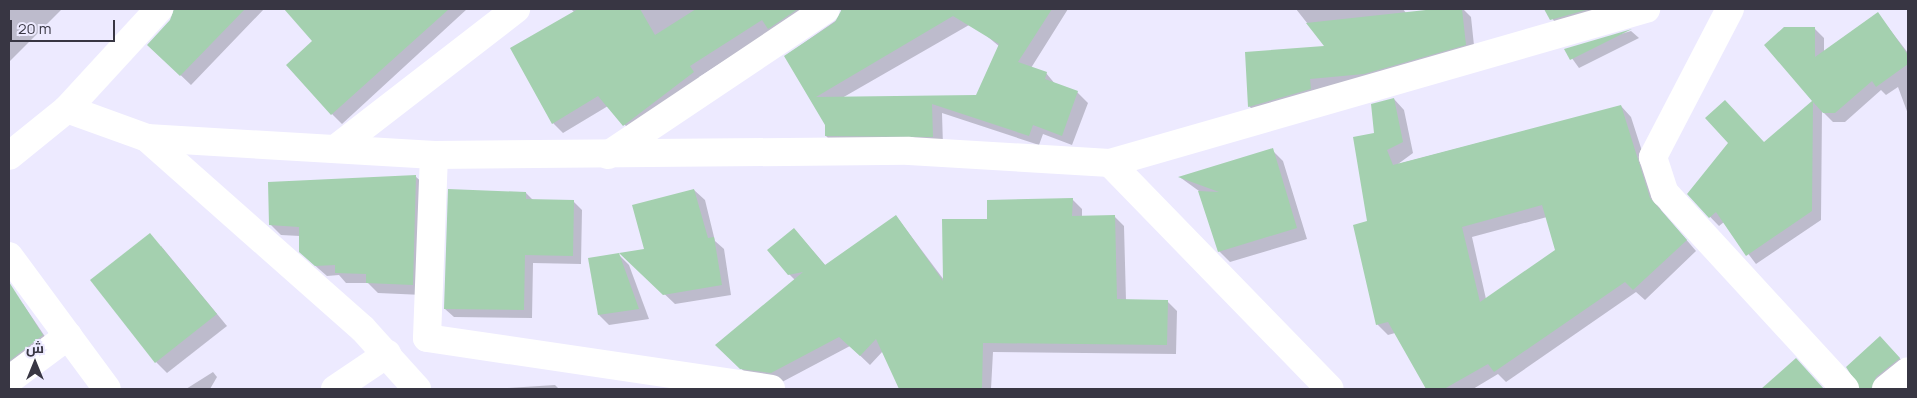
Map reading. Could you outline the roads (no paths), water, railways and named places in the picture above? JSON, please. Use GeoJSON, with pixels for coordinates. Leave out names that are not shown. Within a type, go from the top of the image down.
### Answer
{"type":"FeatureCollection","features":[{"type":"Feature","properties":{"kind":"street"},"geometry":{"type":"LineString","coordinates":[[9,156],[67,110],[159,9]]}},
{"type":"Feature","properties":{"kind":"street"},"geometry":{"type":"LineString","coordinates":[[335,149],[516,9]]}},
{"type":"Feature","properties":{"kind":"street"},"geometry":{"type":"LineString","coordinates":[[608,155],[826,9]]}},
{"type":"Feature","properties":{"kind":"street"},"geometry":{"type":"LineString","coordinates":[[67,110],[147,138],[434,155],[909,151],[1110,163],[1646,9]]}},
{"type":"Feature","properties":{"kind":"street"},"geometry":{"type":"LineString","coordinates":[[1730,9],[1653,157],[1666,193],[1845,389]]}},
{"type":"Feature","properties":{"kind":"street"},"geometry":{"type":"LineString","coordinates":[[147,138],[387,354],[417,389]]}},
{"type":"Feature","properties":{"kind":"street"},"geometry":{"type":"LineString","coordinates":[[434,155],[426,338],[771,389]]}},
{"type":"Feature","properties":{"kind":"street"},"geometry":{"type":"LineString","coordinates":[[1110,163],[1330,389]]}},
{"type":"Feature","properties":{"kind":"street"},"geometry":{"type":"LineString","coordinates":[[9,256],[107,389]]}},
{"type":"Feature","properties":{"kind":"street"},"geometry":{"type":"LineString","coordinates":[[9,380],[68,336]]}},
{"type":"Feature","properties":{"kind":"street"},"geometry":{"type":"LineString","coordinates":[[335,389],[387,354]]}},
{"type":"Feature","properties":{"kind":"street"},"geometry":{"type":"LineString","coordinates":[[1886,389],[1908,371]]}}]}
